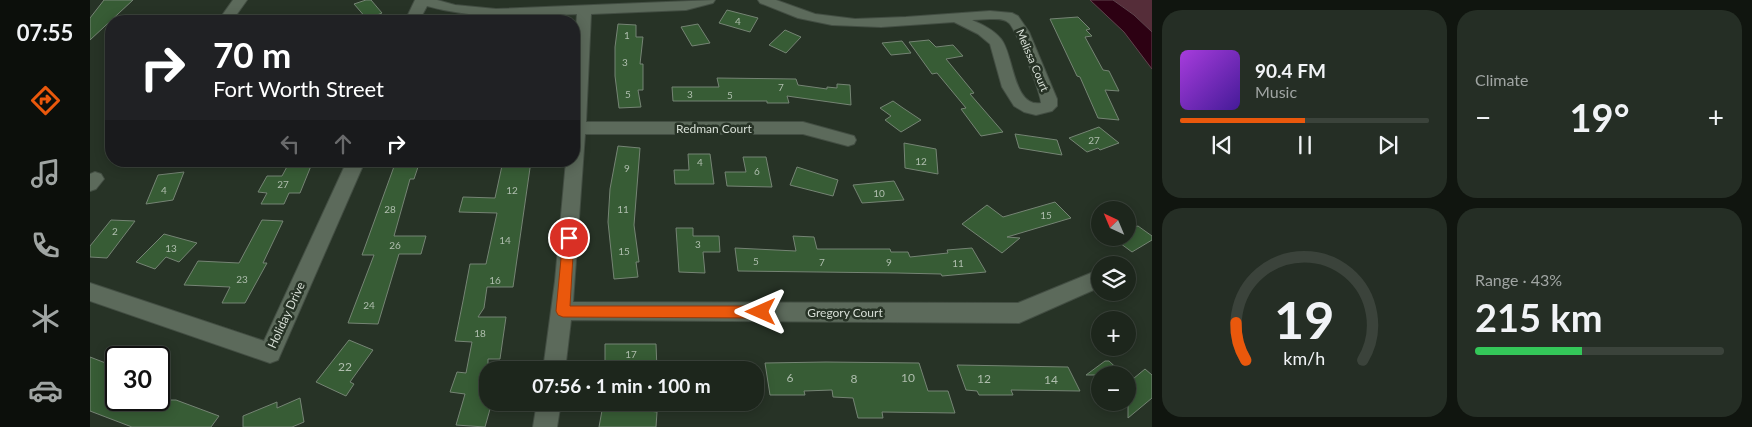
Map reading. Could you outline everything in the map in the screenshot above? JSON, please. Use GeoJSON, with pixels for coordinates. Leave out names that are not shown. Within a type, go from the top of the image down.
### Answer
{"type":"FeatureCollection","features":[{"type":"Feature","properties":{"kind":"street"},"geometry":{"type":"LineString","coordinates":[[230,15],[240,0]]}},
{"type":"Feature","properties":{"kind":"street"},"geometry":{"type":"LineString","coordinates":[[415,15],[423,0],[472,12],[584,11],[686,6],[708,0]]}},
{"type":"Feature","properties":{"kind":"street","name":"Melissa Court"},"geometry":{"type":"LineString","coordinates":[[765,0],[801,15],[823,21],[862,23],[996,15],[1013,19],[1017,23],[1049,99],[1049,106],[1043,110],[1032,109],[1020,104],[1014,96],[996,43],[981,31],[956,18]]}},
{"type":"Feature","properties":{"kind":"street"},"geometry":{"type":"LineString","coordinates":[[580,78],[584,11]]}},
{"type":"Feature","properties":{"kind":"street","name":"Redman Court"},"geometry":{"type":"LineString","coordinates":[[580,128],[803,128],[848,140]]}},
{"type":"Feature","properties":{"kind":"street","name":"Holiday Drive"},"geometry":{"type":"LineString","coordinates":[[90,292],[270,353],[353,167]]}},
{"type":"Feature","properties":{"kind":"street"},"geometry":{"type":"LineString","coordinates":[[555,361],[563,311],[574,167]]}},
{"type":"Feature","properties":{"kind":"street","name":"Gregory Court"},"geometry":{"type":"LineString","coordinates":[[563,311],[1019,313],[1091,282]]}},
{"type":"Feature","properties":{"kind":"street"},"geometry":{"type":"LineString","coordinates":[[545,427],[548,411]]}},
{"type":"Feature","properties":{"kind":"shaded area"},"geometry":{"type":"Polygon","coordinates":[[[1090,0],[1113,0],[1134,15],[1152,32],[1152,69],[1124,32],[1090,0]]]}},
{"type":"Feature","properties":{"kind":"shaded area"},"geometry":{"type":"Polygon","coordinates":[[[1113,0],[1152,0],[1152,32],[1134,15],[1113,0]]]}},
{"type":"Feature","properties":{"kind":"building"},"geometry":{"type":"Polygon","coordinates":[[[104,0],[133,0],[117,15],[105,15],[105,26],[90,40],[90,18],[104,0]]]}},
{"type":"Feature","properties":{"kind":"building"},"geometry":{"type":"Polygon","coordinates":[[[371,0],[382,13],[364,15],[354,4],[371,0]]]}},
{"type":"Feature","properties":{"kind":"building"},"geometry":{"type":"Polygon","coordinates":[[[727,10],[758,18],[750,32],[719,23],[727,10]]]}},
{"type":"Feature","properties":{"kind":"building"},"geometry":{"type":"Polygon","coordinates":[[[1078,17],[1090,29],[1086,30],[1092,36],[1085,37],[1103,70],[1109,71],[1119,91],[1105,90],[1119,120],[1098,118],[1080,77],[1077,76],[1050,19],[1078,17]]]}},
{"type":"Feature","properties":{"kind":"building"},"geometry":{"type":"Polygon","coordinates":[[[618,24],[636,25],[636,37],[643,37],[640,64],[643,64],[643,90],[638,90],[641,107],[619,108],[615,76],[615,47],[618,24]]]}},
{"type":"Feature","properties":{"kind":"building"},"geometry":{"type":"Polygon","coordinates":[[[698,24],[710,43],[692,46],[681,27],[698,24]]]}},
{"type":"Feature","properties":{"kind":"building"},"geometry":{"type":"Polygon","coordinates":[[[785,30],[801,37],[786,53],[769,45],[785,30]]]}},
{"type":"Feature","properties":{"kind":"building"},"geometry":{"type":"Polygon","coordinates":[[[929,40],[936,47],[953,45],[963,56],[946,59],[974,93],[970,94],[1003,132],[981,136],[961,109],[966,108],[937,73],[932,74],[909,42],[929,40]]]}},
{"type":"Feature","properties":{"kind":"building"},"geometry":{"type":"Polygon","coordinates":[[[902,41],[911,53],[891,55],[882,43],[902,41]]]}},
{"type":"Feature","properties":{"kind":"building"},"geometry":{"type":"Polygon","coordinates":[[[717,78],[796,79],[798,85],[827,89],[827,87],[837,88],[837,84],[850,85],[851,105],[787,96],[789,103],[767,103],[767,101],[673,101],[672,87],[719,87],[717,78]]]}},
{"type":"Feature","properties":{"kind":"building"},"geometry":{"type":"Polygon","coordinates":[[[893,101],[921,120],[901,132],[885,120],[891,116],[880,108],[893,101]]]}},
{"type":"Feature","properties":{"kind":"building"},"geometry":{"type":"Polygon","coordinates":[[[1099,127],[1119,143],[1100,150],[1098,148],[1087,152],[1069,138],[1099,127]]]}},
{"type":"Feature","properties":{"kind":"building"},"geometry":{"type":"Polygon","coordinates":[[[1015,134],[1057,140],[1062,155],[1019,148],[1015,134]]]}},
{"type":"Feature","properties":{"kind":"building"},"geometry":{"type":"Polygon","coordinates":[[[904,143],[936,149],[938,174],[905,168],[904,143]]]}},
{"type":"Feature","properties":{"kind":"building"},"geometry":{"type":"Polygon","coordinates":[[[618,146],[640,148],[634,225],[639,262],[636,262],[638,277],[614,279],[608,222],[610,189],[618,146]]]}},
{"type":"Feature","properties":{"kind":"building"},"geometry":{"type":"Polygon","coordinates":[[[688,154],[710,154],[714,184],[675,184],[674,170],[689,170],[688,154]]]}},
{"type":"Feature","properties":{"kind":"building"},"geometry":{"type":"Polygon","coordinates":[[[743,157],[766,157],[772,187],[727,186],[725,172],[746,172],[743,157]]]}},
{"type":"Feature","properties":{"kind":"building"},"geometry":{"type":"Polygon","coordinates":[[[287,167],[311,167],[300,193],[289,193],[284,204],[261,204],[267,193],[258,192],[267,176],[282,176],[287,167]]]}},
{"type":"Feature","properties":{"kind":"building"},"geometry":{"type":"Polygon","coordinates":[[[394,167],[418,167],[414,179],[410,179],[394,236],[426,236],[421,254],[399,254],[378,324],[348,323],[374,255],[362,255],[394,167]]]}},
{"type":"Feature","properties":{"kind":"building"},"geometry":{"type":"Polygon","coordinates":[[[502,167],[530,167],[513,287],[487,287],[484,308],[478,317],[506,317],[500,359],[479,361],[479,411],[489,411],[485,427],[456,425],[465,394],[450,392],[457,372],[466,373],[472,342],[455,341],[470,264],[486,264],[497,213],[459,212],[463,197],[495,198],[502,167]]]}},
{"type":"Feature","properties":{"kind":"building"},"geometry":{"type":"Polygon","coordinates":[[[797,167],[838,180],[833,196],[790,185],[797,167]]]}},
{"type":"Feature","properties":{"kind":"building"},"geometry":{"type":"Polygon","coordinates":[[[184,172],[173,200],[146,204],[158,175],[184,172]]]}},
{"type":"Feature","properties":{"kind":"building"},"geometry":{"type":"Polygon","coordinates":[[[894,181],[904,200],[862,203],[853,185],[894,181]]]}},
{"type":"Feature","properties":{"kind":"building"},"geometry":{"type":"Polygon","coordinates":[[[1055,202],[1071,218],[1007,237],[1020,238],[1002,253],[962,224],[987,205],[1003,217],[1055,202]]]}},
{"type":"Feature","properties":{"kind":"building"},"geometry":{"type":"Polygon","coordinates":[[[111,220],[135,221],[107,258],[90,257],[90,246],[111,220]]]}},
{"type":"Feature","properties":{"kind":"building"},"geometry":{"type":"Polygon","coordinates":[[[262,220],[283,221],[263,263],[267,263],[245,303],[222,303],[230,287],[184,285],[198,261],[239,263],[262,220]]]}},
{"type":"Feature","properties":{"kind":"building"},"geometry":{"type":"Polygon","coordinates":[[[1136,226],[1138,226],[1152,236],[1152,240],[1132,252],[1124,246],[1136,246],[1136,226]]]}},
{"type":"Feature","properties":{"kind":"building"},"geometry":{"type":"Polygon","coordinates":[[[676,228],[693,228],[693,236],[719,236],[720,252],[703,252],[705,273],[679,272],[676,228]]]}},
{"type":"Feature","properties":{"kind":"building"},"geometry":{"type":"Polygon","coordinates":[[[164,234],[197,243],[179,262],[166,257],[155,269],[136,262],[164,234]]]}},
{"type":"Feature","properties":{"kind":"building"},"geometry":{"type":"Polygon","coordinates":[[[793,236],[814,237],[817,249],[890,249],[891,252],[908,252],[910,257],[948,253],[947,250],[972,248],[986,272],[942,276],[941,274],[738,271],[735,248],[796,251],[793,236]]]}},
{"type":"Feature","properties":{"kind":"building"},"geometry":{"type":"Polygon","coordinates":[[[349,340],[373,350],[350,382],[354,384],[346,396],[316,382],[349,340]]]}},
{"type":"Feature","properties":{"kind":"building"},"geometry":{"type":"Polygon","coordinates":[[[605,344],[656,344],[657,361],[605,361],[605,344]]]}},
{"type":"Feature","properties":{"kind":"building"},"geometry":{"type":"Polygon","coordinates":[[[90,357],[105,363],[105,411],[170,411],[170,400],[176,400],[219,416],[211,427],[132,427],[90,411],[90,357]]]}},
{"type":"Feature","properties":{"kind":"building"},"geometry":{"type":"Polygon","coordinates":[[[1105,361],[1109,361],[1114,366],[1098,366],[1105,361]]]}},
{"type":"Feature","properties":{"kind":"building"},"geometry":{"type":"Polygon","coordinates":[[[765,363],[919,363],[928,391],[948,391],[955,413],[882,412],[883,418],[858,418],[853,398],[833,397],[832,390],[804,391],[805,395],[770,395],[765,363]]]}},
{"type":"Feature","properties":{"kind":"building"},"geometry":{"type":"Polygon","coordinates":[[[957,365],[1068,367],[1080,391],[1011,390],[1013,395],[979,395],[977,391],[966,390],[957,365]]]}},
{"type":"Feature","properties":{"kind":"building"},"geometry":{"type":"Polygon","coordinates":[[[1145,369],[1152,375],[1152,398],[1128,418],[1128,411],[1136,411],[1136,376],[1145,369]]]}},
{"type":"Feature","properties":{"kind":"building"},"geometry":{"type":"Polygon","coordinates":[[[300,398],[304,422],[292,427],[243,427],[243,416],[277,402],[277,408],[300,398]]]}},
{"type":"Feature","properties":{"kind":"building"},"geometry":{"type":"Polygon","coordinates":[[[602,411],[657,412],[656,427],[599,427],[602,411]]]}},
{"type":"Feature","properties":{"kind":"route"},"geometry":{"type":"LineString","coordinates":[[569,238],[563,311],[761,312]]}}]}
